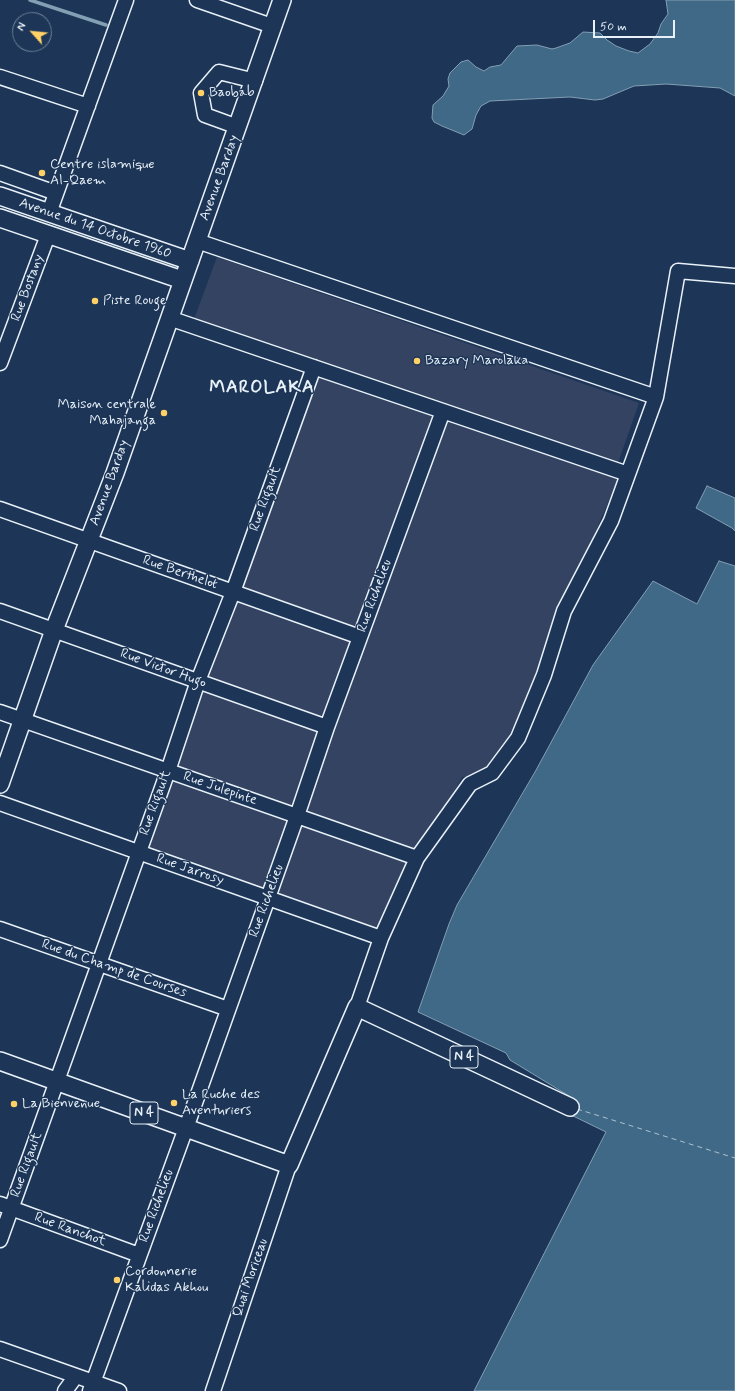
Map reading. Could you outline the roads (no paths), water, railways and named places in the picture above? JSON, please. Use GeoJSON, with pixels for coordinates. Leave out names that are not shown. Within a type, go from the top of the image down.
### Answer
{"type":"FeatureCollection","features":[{"type":"Feature","properties":{"kind":"main road","name":"Avenue Barday"},"geometry":{"type":"LineString","coordinates":[[0,784],[54,630],[115,473],[182,280],[255,81],[272,26],[282,0]]}},
{"type":"Feature","properties":{"kind":"main road","name":"Avenue du 14 Octobre 1960"},"geometry":{"type":"LineString","coordinates":[[0,196],[190,261]]}},
{"type":"Feature","properties":{"kind":"main road","name":"Avenue du 14 Octobre 1960"},"geometry":{"type":"LineString","coordinates":[[0,218],[182,280]]}},
{"type":"Feature","properties":{"kind":"main road","name":"N 4"},"geometry":{"type":"LineString","coordinates":[[357,1007],[570,1107]]}},
{"type":"Feature","properties":{"kind":"main road"},"geometry":{"type":"LineString","coordinates":[[289,1165],[357,1007]]}},
{"type":"Feature","properties":{"kind":"main road","name":"N 4"},"geometry":{"type":"LineString","coordinates":[[0,1061],[289,1165]]}},
{"type":"Feature","properties":{"kind":"street"},"geometry":{"type":"LineString","coordinates":[[49,213],[126,0]]}},
{"type":"Feature","properties":{"kind":"street"},"geometry":{"type":"LineString","coordinates":[[197,0],[272,26]]}},
{"type":"Feature","properties":{"kind":"street"},"geometry":{"type":"LineString","coordinates":[[238,127],[205,114],[202,93],[219,72],[255,81]]}},
{"type":"Feature","properties":{"kind":"street"},"geometry":{"type":"LineString","coordinates":[[0,77],[88,106]]}},
{"type":"Feature","properties":{"kind":"street"},"geometry":{"type":"LineString","coordinates":[[0,173],[56,194]]}},
{"type":"Feature","properties":{"kind":"street","name":"Rue Bostany"},"geometry":{"type":"LineString","coordinates":[[0,363],[48,234]]}},
{"type":"Feature","properties":{"kind":"street"},"geometry":{"type":"LineString","coordinates":[[197,241],[656,397]]}},
{"type":"Feature","properties":{"kind":"street"},"geometry":{"type":"LineString","coordinates":[[357,1007],[380,938],[417,858],[470,784],[492,772],[518,738],[544,675],[564,611],[611,521],[656,397],[678,271],[735,276]]}},
{"type":"Feature","properties":{"kind":"street"},"geometry":{"type":"LineString","coordinates":[[170,318],[628,474]]}},
{"type":"Feature","properties":{"kind":"street","name":"Rue Rigault"},"geometry":{"type":"LineString","coordinates":[[0,1240],[6,1206],[57,1082],[168,771],[198,681],[233,592],[314,368]]}},
{"type":"Feature","properties":{"kind":"street","name":"Rue Richelieu"},"geometry":{"type":"LineString","coordinates":[[92,1386],[186,1128],[297,816],[327,727],[443,411]]}},
{"type":"Feature","properties":{"kind":"street","name":"Rue Berthelot"},"geometry":{"type":"LineString","coordinates":[[0,510],[360,637]]}},
{"type":"Feature","properties":{"kind":"street","name":"Rue Victor Hugo"},"geometry":{"type":"LineString","coordinates":[[0,611],[327,727]]}},
{"type":"Feature","properties":{"kind":"street","name":"Rue Julepinte"},"geometry":{"type":"LineString","coordinates":[[0,712],[417,858]]}},
{"type":"Feature","properties":{"kind":"street","name":"Rue Jarrosy"},"geometry":{"type":"LineString","coordinates":[[0,803],[380,938]]}},
{"type":"Feature","properties":{"kind":"street","name":"Rue du Champ de Courses"},"geometry":{"type":"LineString","coordinates":[[0,929],[228,1009]]}},
{"type":"Feature","properties":{"kind":"street","name":"Quai Moriceau"},"geometry":{"type":"LineString","coordinates":[[213,1391],[289,1165]]}},
{"type":"Feature","properties":{"kind":"street","name":"Rue Ranchot"},"geometry":{"type":"LineString","coordinates":[[6,1206],[139,1255]]}},
{"type":"Feature","properties":{"kind":"street"},"geometry":{"type":"LineString","coordinates":[[0,1349],[76,1376],[92,1386],[119,1391]]}},
{"type":"Feature","properties":{"kind":"street"},"geometry":{"type":"LineString","coordinates":[[65,1391],[76,1376]]}},
{"type":"Feature","properties":{"kind":"waterway"},"geometry":{"type":"LineString","coordinates":[[30,0],[106,25]]}},
{"type":"Feature","properties":{"kind":"place","name":"Baobab"},"geometry":{"type":"Point","coordinates":[201,93]}},
{"type":"Feature","properties":{"kind":"place","name":"Centre islamique Al-Qaem"},"geometry":{"type":"Point","coordinates":[42,173]}},
{"type":"Feature","properties":{"kind":"place","name":"Piste Rouge"},"geometry":{"type":"Point","coordinates":[95,301]}},
{"type":"Feature","properties":{"kind":"place","name":"Bazary Marolaka"},"geometry":{"type":"Point","coordinates":[417,361]}},
{"type":"Feature","properties":{"kind":"place","name":"Maison centrale Mahajanga"},"geometry":{"type":"Point","coordinates":[164,413]}},
{"type":"Feature","properties":{"kind":"place","name":"La Ruche des Aventuriers"},"geometry":{"type":"Point","coordinates":[174,1103]}},
{"type":"Feature","properties":{"kind":"place","name":"La Bienvenue"},"geometry":{"type":"Point","coordinates":[14,1104]}},
{"type":"Feature","properties":{"kind":"place","name":"Cordonnerie Kalidas Akhou"},"geometry":{"type":"Point","coordinates":[117,1280]}},
{"type":"Feature","properties":{"kind":"district","name":"MAROLAKA"},"geometry":{"type":"Point","coordinates":[262,388]}}]}
